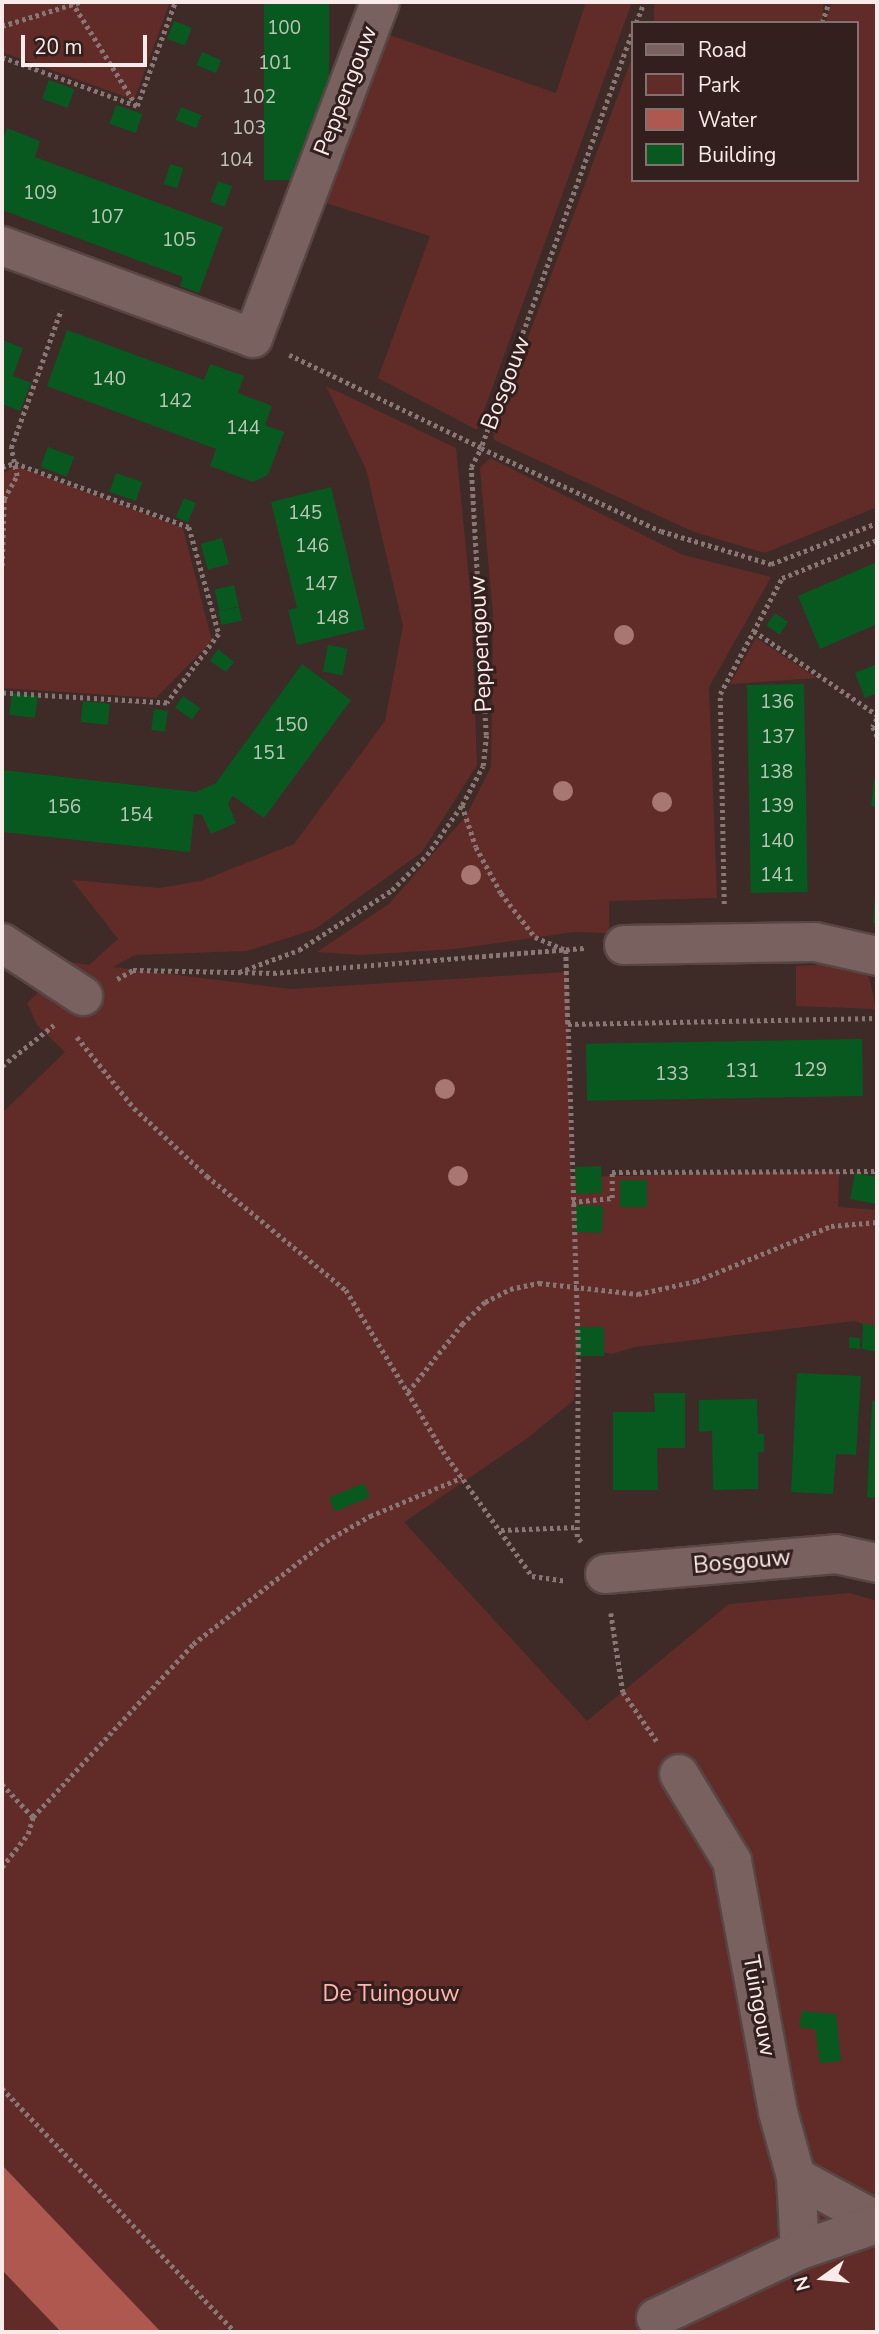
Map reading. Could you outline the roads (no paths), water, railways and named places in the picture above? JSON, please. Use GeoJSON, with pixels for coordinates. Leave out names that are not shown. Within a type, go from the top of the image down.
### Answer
{"type":"FeatureCollection","features":[{"type":"Feature","properties":{"kind":"street","name":"Peppengouw"},"geometry":{"type":"LineString","coordinates":[[2,246],[253,338],[380,2]]}},
{"type":"Feature","properties":{"kind":"street"},"geometry":{"type":"LineString","coordinates":[[624,945],[815,942],[877,956]]}},
{"type":"Feature","properties":{"kind":"street"},"geometry":{"type":"LineString","coordinates":[[2,943],[72,1007]]}},
{"type":"Feature","properties":{"kind":"street","name":"Bosgouw"},"geometry":{"type":"LineString","coordinates":[[605,1574],[836,1554],[877,1563]]}},
{"type":"Feature","properties":{"kind":"street","name":"Tuingouw"},"geometry":{"type":"LineString","coordinates":[[679,1774],[732,1861],[778,2112],[796,2177],[800,2250]]}},
{"type":"Feature","properties":{"kind":"street"},"geometry":{"type":"LineString","coordinates":[[796,2177],[877,2223]]}},
{"type":"Feature","properties":{"kind":"street"},"geometry":{"type":"LineString","coordinates":[[656,2318],[800,2250],[877,2223]]}},
{"type":"Feature","properties":{"kind":"water"},"geometry":{"type":"Polygon","coordinates":[[[2,2165],[161,2332],[61,2332],[2,2270],[2,2165]]]}},
{"type":"Feature","properties":{"kind":"park label","name":"De Tuingouw"},"geometry":{"type":"Point","coordinates":[391,1994]}}]}
